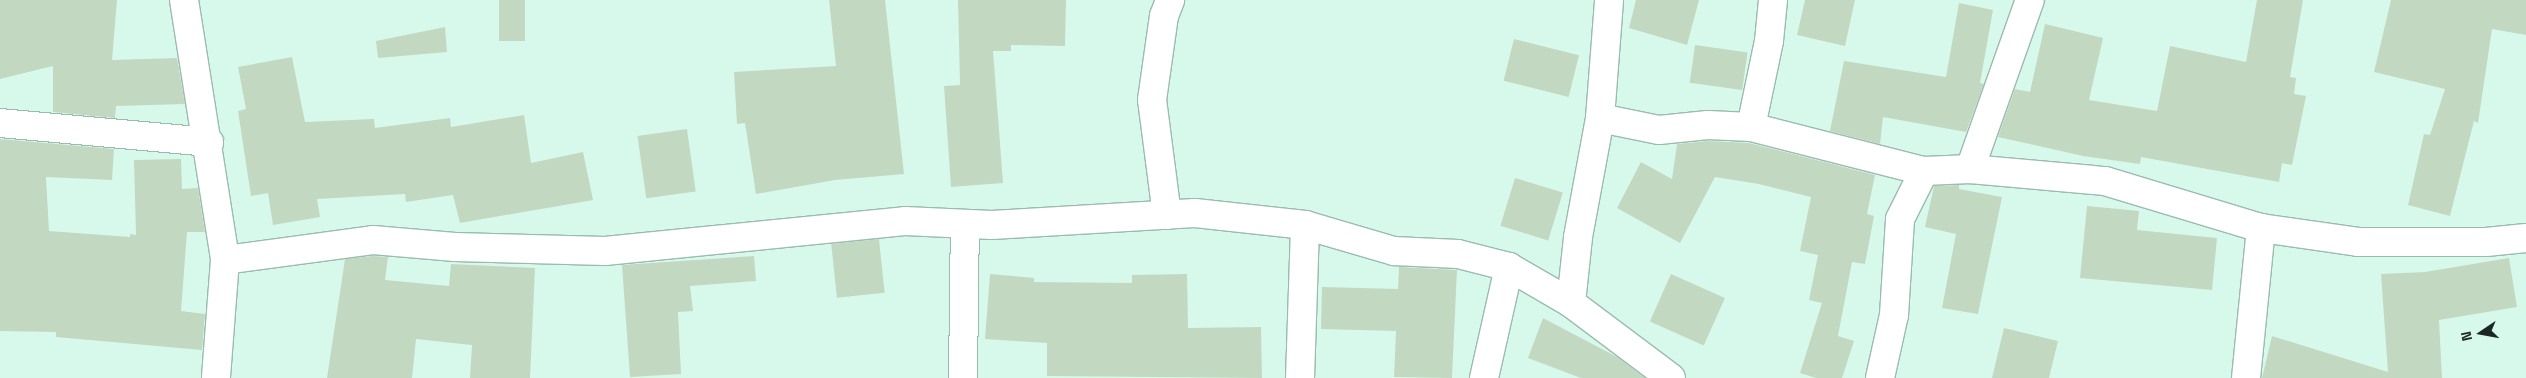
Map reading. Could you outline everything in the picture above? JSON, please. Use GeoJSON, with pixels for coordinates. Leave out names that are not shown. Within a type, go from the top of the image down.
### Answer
{"type":"FeatureCollection","features":[{"type":"Feature","properties":{"kind":"street"},"geometry":{"type":"LineString","coordinates":[[184,0],[209,142],[225,260],[216,378]]}},
{"type":"Feature","properties":{"kind":"street"},"geometry":{"type":"LineString","coordinates":[[1167,215],[1152,100],[1164,16],[1170,0]]}},
{"type":"Feature","properties":{"kind":"street"},"geometry":{"type":"LineString","coordinates":[[1571,303],[1578,237],[1600,118],[1609,0]]}},
{"type":"Feature","properties":{"kind":"street"},"geometry":{"type":"LineString","coordinates":[[1750,127],[1770,41],[1773,0]]}},
{"type":"Feature","properties":{"kind":"street"},"geometry":{"type":"LineString","coordinates":[[1970,169],[2030,0]]}},
{"type":"Feature","properties":{"kind":"street"},"geometry":{"type":"LineString","coordinates":[[1600,118],[1659,130],[1708,125],[1750,127],[1924,171],[1970,169],[2105,181],[2261,228],[2358,242],[2486,242],[2526,238]]}},
{"type":"Feature","properties":{"kind":"street"},"geometry":{"type":"LineString","coordinates":[[0,122],[209,142]]}},
{"type":"Feature","properties":{"kind":"street"},"geometry":{"type":"LineString","coordinates":[[1880,378],[1894,315],[1900,219],[1924,171]]}},
{"type":"Feature","properties":{"kind":"street"},"geometry":{"type":"LineString","coordinates":[[225,260],[373,240],[455,248],[605,251],[905,221],[965,224],[1195,213],[1305,225],[1394,251],[1458,254],[1509,267],[1571,303],[1671,378]]}},
{"type":"Feature","properties":{"kind":"street"},"geometry":{"type":"LineString","coordinates":[[963,378],[965,224]]}},
{"type":"Feature","properties":{"kind":"street"},"geometry":{"type":"LineString","coordinates":[[1300,378],[1305,225]]}},
{"type":"Feature","properties":{"kind":"street"},"geometry":{"type":"LineString","coordinates":[[2246,378],[2261,228]]}},
{"type":"Feature","properties":{"kind":"street"},"geometry":{"type":"LineString","coordinates":[[1484,378],[1509,267]]}},
{"type":"Feature","properties":{"kind":"building"},"geometry":{"type":"Polygon","coordinates":[[[0,0],[117,0],[112,60],[177,58],[185,104],[116,106],[115,118],[53,112],[53,66],[0,79],[0,0]]]}},
{"type":"Feature","properties":{"kind":"building"},"geometry":{"type":"Polygon","coordinates":[[[499,0],[525,0],[525,41],[499,41],[499,0]]]}},
{"type":"Feature","properties":{"kind":"building"},"geometry":{"type":"Polygon","coordinates":[[[829,0],[885,0],[904,174],[835,180],[756,194],[745,123],[737,124],[734,72],[836,66],[829,0]]]}},
{"type":"Feature","properties":{"kind":"building"},"geometry":{"type":"Polygon","coordinates":[[[958,0],[1066,0],[1065,46],[1011,45],[1011,51],[993,51],[1003,183],[951,187],[944,86],[960,85],[958,0]]]}},
{"type":"Feature","properties":{"kind":"building"},"geometry":{"type":"Polygon","coordinates":[[[1636,0],[1699,0],[1687,45],[1629,28],[1636,0]]]}},
{"type":"Feature","properties":{"kind":"building"},"geometry":{"type":"Polygon","coordinates":[[[1805,0],[1855,0],[1845,46],[1797,35],[1805,0]]]}},
{"type":"Feature","properties":{"kind":"building"},"geometry":{"type":"Polygon","coordinates":[[[2257,0],[2303,0],[2290,77],[2296,78],[2294,94],[2306,96],[2292,165],[2282,163],[2279,182],[2141,157],[2140,164],[2083,156],[1998,137],[2015,89],[2030,92],[2045,24],[2103,38],[2089,100],[2157,111],[2170,46],[2246,62],[2257,0]]]}},
{"type":"Feature","properties":{"kind":"building"},"geometry":{"type":"Polygon","coordinates":[[[2391,0],[2526,0],[2526,35],[2492,29],[2478,123],[2474,121],[2450,216],[2408,205],[2424,134],[2430,135],[2445,89],[2374,72],[2391,0]]]}},
{"type":"Feature","properties":{"kind":"building"},"geometry":{"type":"Polygon","coordinates":[[[1959,3],[1993,10],[1980,83],[1984,84],[1966,132],[1883,117],[1880,144],[1830,131],[1844,61],[1946,77],[1959,3]]]}},
{"type":"Feature","properties":{"kind":"building"},"geometry":{"type":"Polygon","coordinates":[[[445,27],[447,52],[378,58],[376,41],[445,27]]]}},
{"type":"Feature","properties":{"kind":"building"},"geometry":{"type":"Polygon","coordinates":[[[1514,39],[1579,55],[1569,97],[1504,81],[1514,39]]]}},
{"type":"Feature","properties":{"kind":"building"},"geometry":{"type":"Polygon","coordinates":[[[1695,45],[1747,52],[1742,90],[1690,83],[1695,45]]]}},
{"type":"Feature","properties":{"kind":"building"},"geometry":{"type":"Polygon","coordinates":[[[292,57],[305,122],[374,119],[375,128],[450,118],[451,127],[524,115],[531,163],[583,152],[593,200],[460,223],[453,195],[406,202],[405,194],[317,199],[320,217],[273,225],[268,193],[251,196],[238,111],[246,109],[238,67],[292,57]]]}},
{"type":"Feature","properties":{"kind":"building"},"geometry":{"type":"Polygon","coordinates":[[[687,129],[696,191],[646,198],[637,136],[687,129]]]}},
{"type":"Feature","properties":{"kind":"building"},"geometry":{"type":"Polygon","coordinates":[[[0,139],[114,149],[112,180],[46,177],[49,231],[130,237],[130,234],[136,235],[134,160],[181,159],[182,189],[198,188],[205,232],[187,232],[181,311],[205,314],[202,350],[56,337],[56,332],[0,331],[0,139]]]}},
{"type":"Feature","properties":{"kind":"building"},"geometry":{"type":"Polygon","coordinates":[[[1708,141],[1749,143],[1875,175],[1867,214],[1874,216],[1865,264],[1852,262],[1838,336],[1854,341],[1842,378],[1816,378],[1800,373],[1822,303],[1809,300],[1818,255],[1800,251],[1811,197],[1759,184],[1715,177],[1680,243],[1617,208],[1641,162],[1672,179],[1677,144],[1708,141]]]}},
{"type":"Feature","properties":{"kind":"building"},"geometry":{"type":"Polygon","coordinates":[[[1515,178],[1563,193],[1548,240],[1500,226],[1515,178]]]}},
{"type":"Feature","properties":{"kind":"building"},"geometry":{"type":"Polygon","coordinates":[[[1959,185],[1959,189],[2002,197],[1978,314],[1942,308],[1956,234],[1925,227],[1934,186],[1959,185]]]}},
{"type":"Feature","properties":{"kind":"building"},"geometry":{"type":"Polygon","coordinates":[[[2087,206],[2139,211],[2137,230],[2217,238],[2212,290],[2080,278],[2087,206]]]}},
{"type":"Feature","properties":{"kind":"building"},"geometry":{"type":"Polygon","coordinates":[[[879,239],[885,293],[837,298],[831,244],[879,239]]]}},
{"type":"Feature","properties":{"kind":"building"},"geometry":{"type":"Polygon","coordinates":[[[373,256],[388,257],[385,280],[449,286],[451,264],[535,268],[530,378],[470,378],[472,345],[416,339],[412,378],[327,378],[345,259],[373,256]]]}},
{"type":"Feature","properties":{"kind":"building"},"geometry":{"type":"Polygon","coordinates":[[[754,256],[756,281],[690,286],[693,311],[678,312],[681,374],[630,377],[622,265],[754,256]]]}},
{"type":"Feature","properties":{"kind":"building"},"geometry":{"type":"Polygon","coordinates":[[[2509,258],[2517,307],[2439,320],[2442,378],[2262,378],[2272,336],[2388,372],[2381,274],[2425,272],[2509,258]]]}},
{"type":"Feature","properties":{"kind":"building"},"geometry":{"type":"Polygon","coordinates":[[[1399,267],[1457,270],[1452,378],[1394,377],[1396,331],[1321,329],[1322,287],[1398,289],[1399,267]]]}},
{"type":"Feature","properties":{"kind":"building"},"geometry":{"type":"Polygon","coordinates":[[[990,274],[1034,278],[1034,282],[1132,283],[1132,275],[1187,274],[1188,328],[1261,327],[1262,378],[1047,376],[1047,343],[985,339],[990,274]]]}},
{"type":"Feature","properties":{"kind":"building"},"geometry":{"type":"Polygon","coordinates":[[[1671,274],[1725,298],[1704,346],[1650,322],[1671,274]]]}},
{"type":"Feature","properties":{"kind":"building"},"geometry":{"type":"Polygon","coordinates":[[[1543,318],[1617,357],[1645,378],[1581,378],[1528,358],[1543,318]]]}},
{"type":"Feature","properties":{"kind":"building"},"geometry":{"type":"Polygon","coordinates":[[[2004,328],[2058,341],[2049,378],[1992,378],[2004,328]]]}}]}
